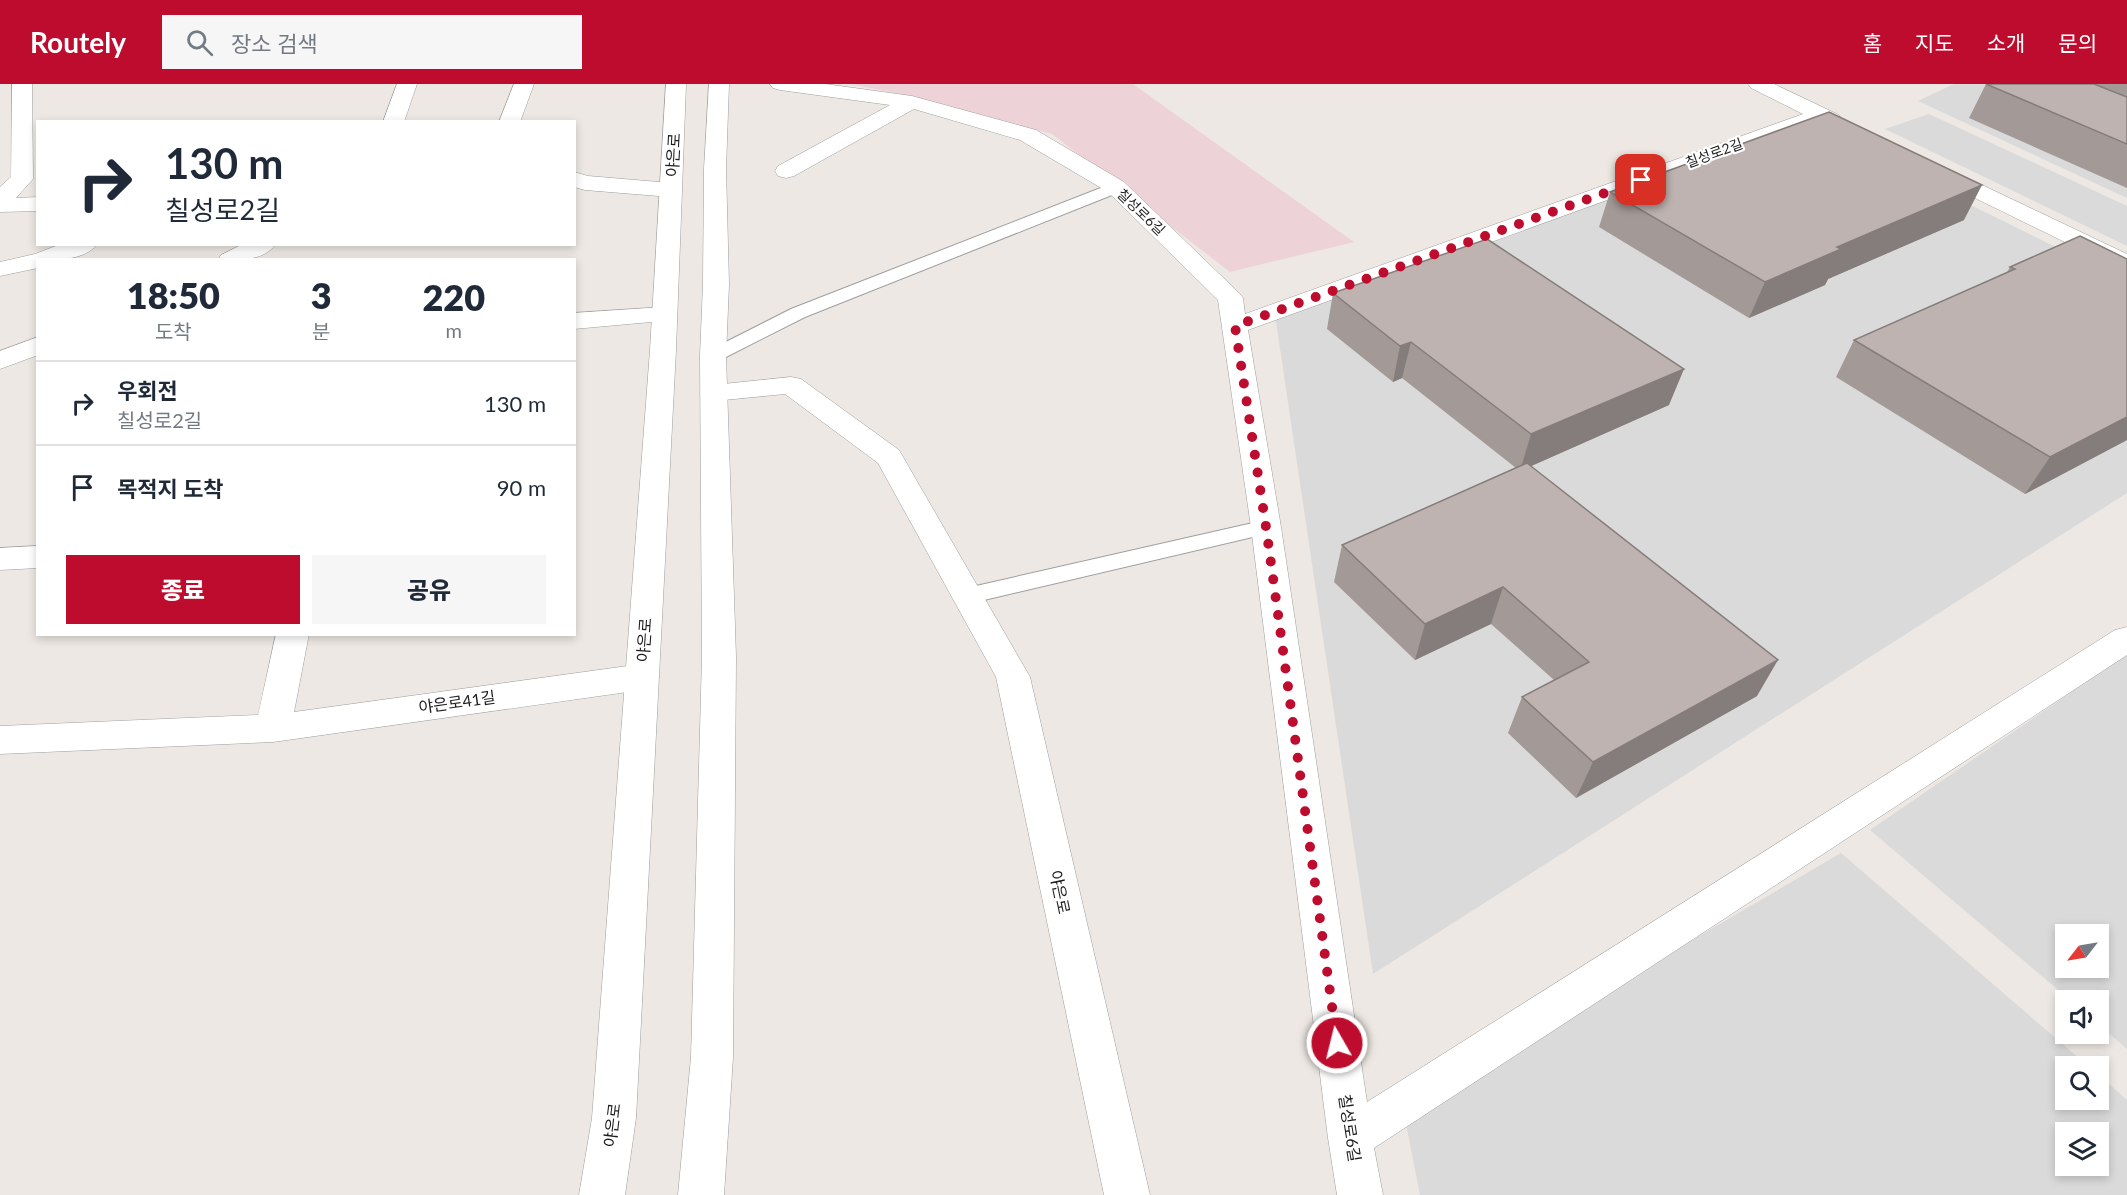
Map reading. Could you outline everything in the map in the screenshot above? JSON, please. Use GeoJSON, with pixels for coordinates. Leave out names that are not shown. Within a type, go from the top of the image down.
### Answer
{"type":"FeatureCollection","features":[{"type":"Feature","properties":{"kind":"street"},"geometry":{"type":"LineString","coordinates":[[0,200],[22,179],[22,84]]}},
{"type":"Feature","properties":{"kind":"street"},"geometry":{"type":"LineString","coordinates":[[394,120],[407,84]]}},
{"type":"Feature","properties":{"kind":"street"},"geometry":{"type":"LineString","coordinates":[[510,120],[524,84]]}},
{"type":"Feature","properties":{"kind":"street","name":"야은로"},"geometry":{"type":"LineString","coordinates":[[602,1195],[614,1118],[664,315],[676,84]]}},
{"type":"Feature","properties":{"kind":"street"},"geometry":{"type":"LineString","coordinates":[[700,1195],[713,1045],[719,657],[714,356],[715,169],[719,84]]}},
{"type":"Feature","properties":{"kind":"street","name":"칠성로6길"},"geometry":{"type":"LineString","coordinates":[[780,84],[912,102],[1028,135],[1116,187],[1230,298],[1266,527],[1350,1138],[1360,1195]]}},
{"type":"Feature","properties":{"kind":"street"},"geometry":{"type":"LineString","coordinates":[[1758,84],[1853,130]]}},
{"type":"Feature","properties":{"kind":"street"},"geometry":{"type":"LineString","coordinates":[[786,171],[912,102]]}},
{"type":"Feature","properties":{"kind":"street","name":"칠성로2길"},"geometry":{"type":"LineString","coordinates":[[1235,326],[1821,115]]}},
{"type":"Feature","properties":{"kind":"street"},"geometry":{"type":"LineString","coordinates":[[1916,161],[2127,263]]}},
{"type":"Feature","properties":{"kind":"street"},"geometry":{"type":"LineString","coordinates":[[576,180],[585,183],[671,190]]}},
{"type":"Feature","properties":{"kind":"street"},"geometry":{"type":"LineString","coordinates":[[0,205],[36,204]]}},
{"type":"Feature","properties":{"kind":"street"},"geometry":{"type":"LineString","coordinates":[[47,258],[80,246]]}},
{"type":"Feature","properties":{"kind":"street"},"geometry":{"type":"LineString","coordinates":[[234,258],[260,246]]}},
{"type":"Feature","properties":{"kind":"street"},"geometry":{"type":"LineString","coordinates":[[0,269],[36,261]]}},
{"type":"Feature","properties":{"kind":"street"},"geometry":{"type":"LineString","coordinates":[[576,321],[664,315]]}},
{"type":"Feature","properties":{"kind":"street"},"geometry":{"type":"LineString","coordinates":[[0,362],[36,346]]}},
{"type":"Feature","properties":{"kind":"street"},"geometry":{"type":"LineString","coordinates":[[0,362],[36,359]]}},
{"type":"Feature","properties":{"kind":"street","name":"야은로"},"geometry":{"type":"LineString","coordinates":[[714,393],[791,385],[889,457],[1013,677],[1127,1195]]}},
{"type":"Feature","properties":{"kind":"street"},"geometry":{"type":"LineString","coordinates":[[0,560],[36,557]]}},
{"type":"Feature","properties":{"kind":"street"},"geometry":{"type":"LineString","coordinates":[[273,728],[293,636]]}},
{"type":"Feature","properties":{"kind":"street"},"geometry":{"type":"LineString","coordinates":[[1350,1138],[2127,639]]}},
{"type":"Feature","properties":{"kind":"street","name":"야은로41길"},"geometry":{"type":"LineString","coordinates":[[0,740],[273,728],[642,676]]}},
{"type":"Feature","properties":{"kind":"lane"},"geometry":{"type":"LineString","coordinates":[[714,356],[798,313],[1116,187]]}},
{"type":"Feature","properties":{"kind":"lane"},"geometry":{"type":"LineString","coordinates":[[967,596],[1266,527]]}},
{"type":"Feature","properties":{"kind":"shaded area"},"geometry":{"type":"Polygon","coordinates":[[[851,84],[1133,84],[1354,242],[1230,272],[1052,134],[899,94],[851,84]]]}},
{"type":"Feature","properties":{"kind":"shaded area"},"geometry":{"type":"Polygon","coordinates":[[[1954,84],[2127,84],[2127,198],[1918,101],[1954,84]]]}},
{"type":"Feature","properties":{"kind":"shaded area"},"geometry":{"type":"Polygon","coordinates":[[[1929,114],[2127,206],[2127,246],[1885,129],[1929,114]]]}},
{"type":"Feature","properties":{"kind":"shaded area"},"geometry":{"type":"Polygon","coordinates":[[[1794,118],[2127,282],[2127,493],[1373,974],[1275,315],[1794,118]]]}},
{"type":"Feature","properties":{"kind":"shaded area"},"geometry":{"type":"Polygon","coordinates":[[[2127,654],[2127,1049],[2109,1034],[2109,990],[2058,990],[1870,830],[2127,654]]]}},
{"type":"Feature","properties":{"kind":"shaded area"},"geometry":{"type":"Polygon","coordinates":[[[1841,853],[2055,1038],[2055,1044],[2062,1044],[2076,1056],[2055,1056],[2055,1110],[2109,1110],[2109,1084],[2127,1100],[2127,1195],[1420,1195],[1403,1109],[1841,853]]]}},
{"type":"Feature","properties":{"kind":"building"},"geometry":{"type":"Polygon","coordinates":[[[1986,84],[2094,84],[2127,97],[2127,144],[1986,84]]]}},
{"type":"Feature","properties":{"kind":"building"},"geometry":{"type":"Polygon","coordinates":[[[1829,112],[1982,185],[1837,247],[1841,249],[1765,282],[1610,192],[1829,112]]]}},
{"type":"Feature","properties":{"kind":"building"},"geometry":{"type":"Polygon","coordinates":[[[2080,236],[2127,259],[2127,417],[2050,457],[1854,340],[2015,269],[2010,267],[2080,236]]]}},
{"type":"Feature","properties":{"kind":"building"},"geometry":{"type":"Polygon","coordinates":[[[1487,239],[1684,369],[1531,434],[1411,342],[1400,346],[1333,293],[1487,239]]]}},
{"type":"Feature","properties":{"kind":"building"},"geometry":{"type":"Polygon","coordinates":[[[1527,463],[1778,660],[1593,762],[1522,697],[1589,662],[1503,587],[1425,624],[1342,545],[1527,463]]]}},
{"type":"Feature","properties":{"kind":"route"},"geometry":{"type":"LineString","coordinates":[[1337,1043],[1266,527],[1235,326],[1641,180]]}}]}
